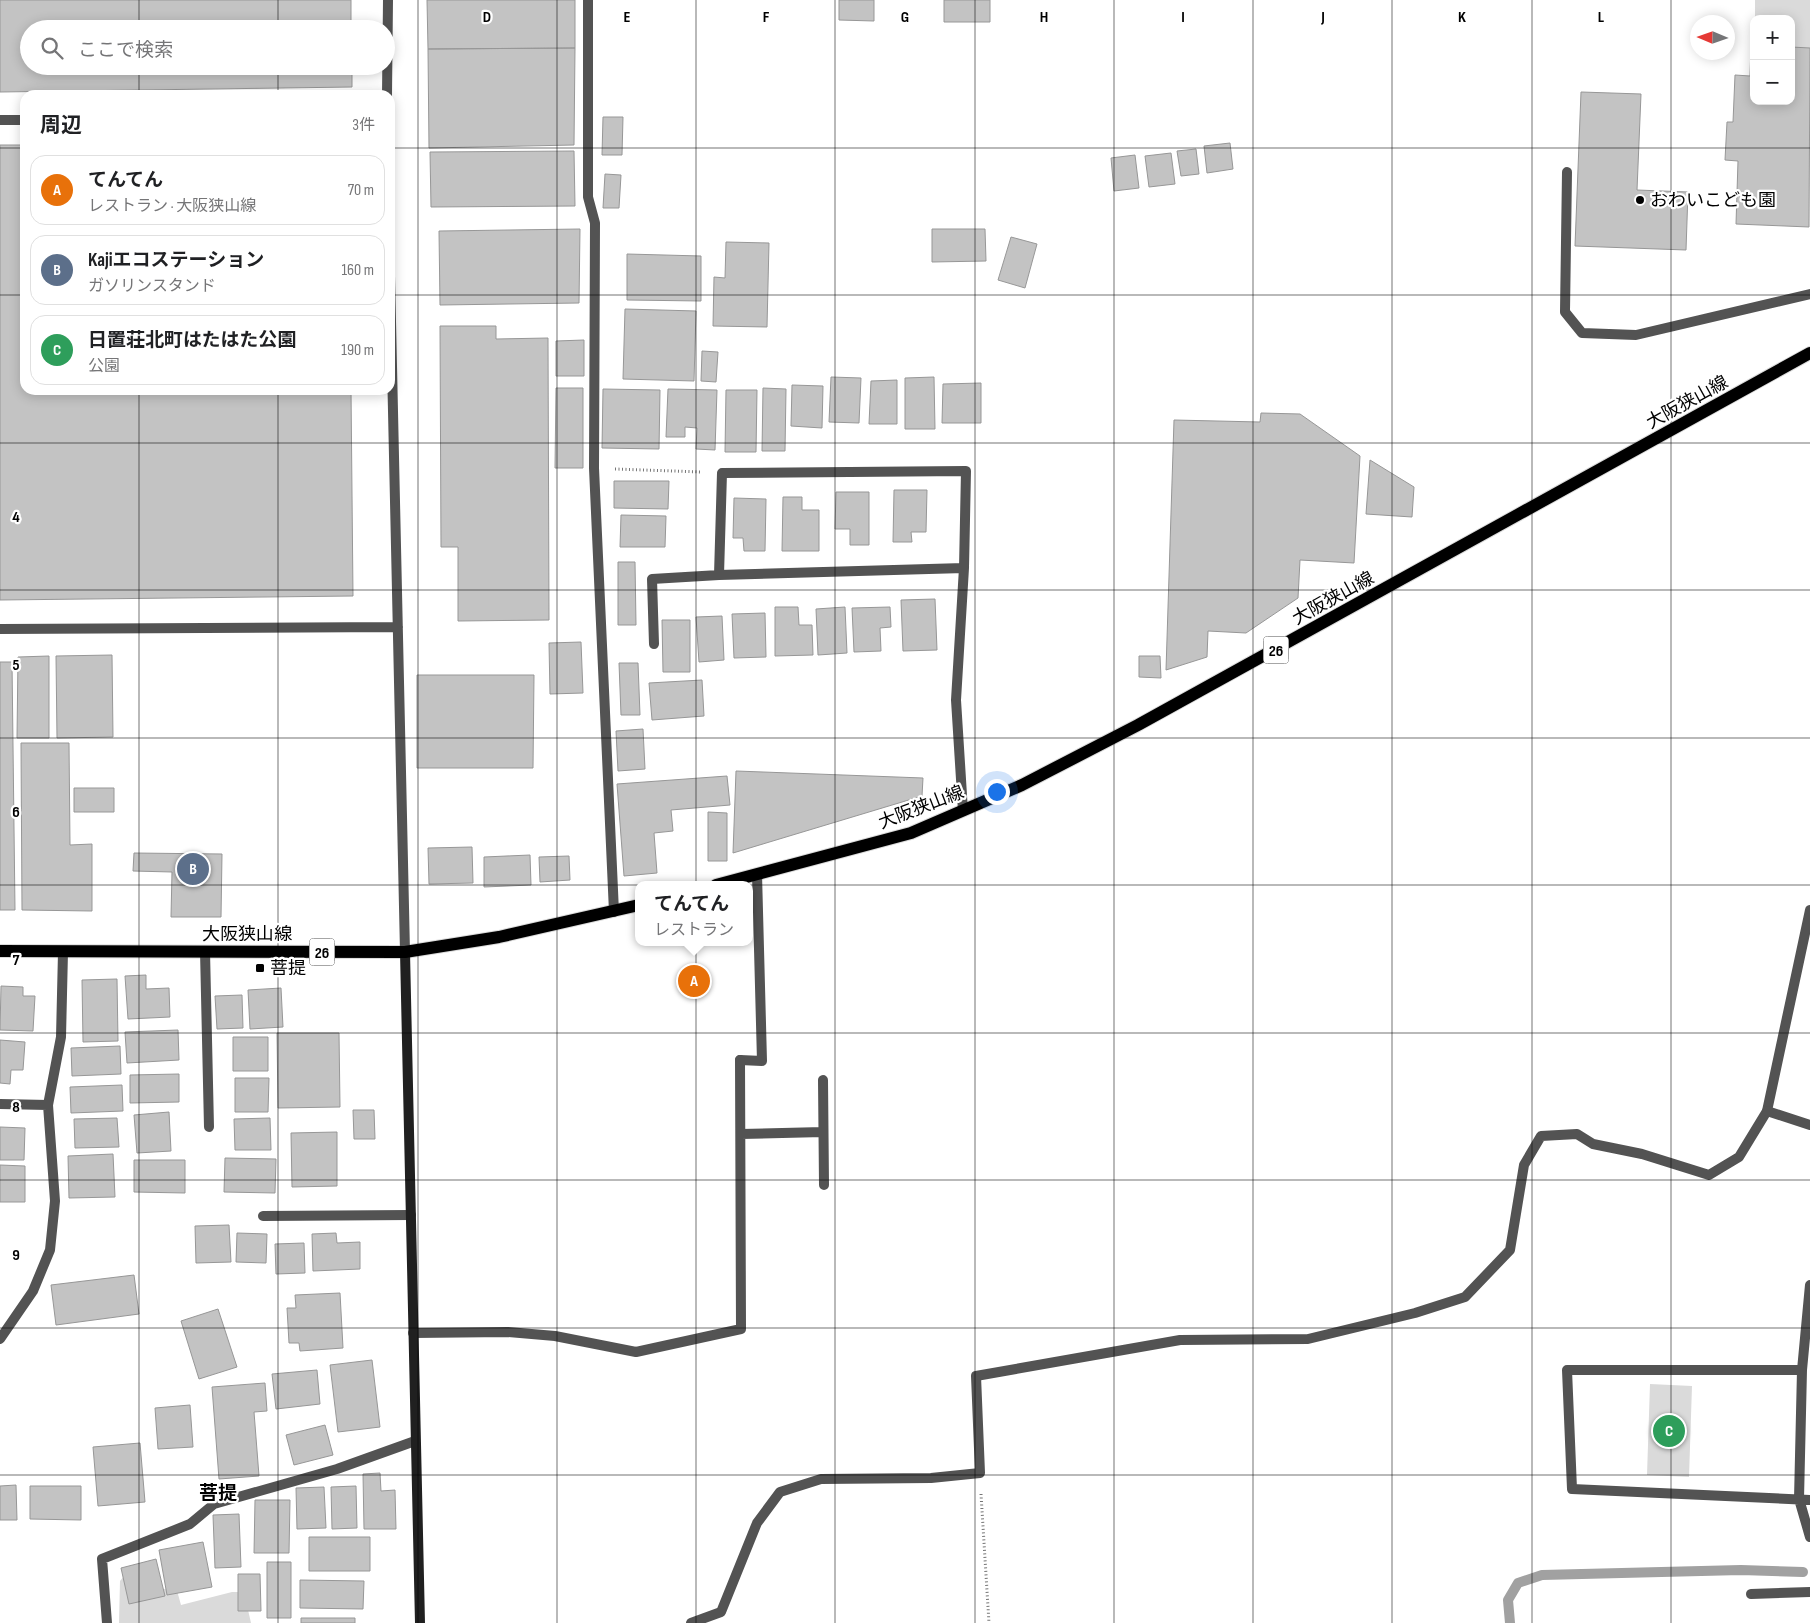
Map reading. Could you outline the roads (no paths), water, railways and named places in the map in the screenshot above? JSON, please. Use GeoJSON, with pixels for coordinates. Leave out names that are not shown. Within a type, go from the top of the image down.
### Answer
{"type":"FeatureCollection","features":[{"type":"Feature","properties":{"kind":"main road","name":"大阪狭山線"},"geometry":{"type":"LineString","coordinates":[[731,881],[911,833],[1022,785],[1138,725],[1810,353]]}},
{"type":"Feature","properties":{"kind":"main road","name":"大阪狭山線"},"geometry":{"type":"LineString","coordinates":[[0,951],[405,952],[499,937],[635,906]]}},
{"type":"Feature","properties":{"kind":"street"},"geometry":{"type":"LineString","coordinates":[[388,0],[388,20]]}},
{"type":"Feature","properties":{"kind":"street"},"geometry":{"type":"LineString","coordinates":[[588,0],[588,198],[595,224],[594,468],[614,912]]}},
{"type":"Feature","properties":{"kind":"street"},"geometry":{"type":"LineString","coordinates":[[387,75],[387,90]]}},
{"type":"Feature","properties":{"kind":"street"},"geometry":{"type":"LineString","coordinates":[[0,120],[20,120]]}},
{"type":"Feature","properties":{"kind":"street"},"geometry":{"type":"LineString","coordinates":[[1567,172],[1565,312],[1582,333],[1636,335],[1810,294]]}},
{"type":"Feature","properties":{"kind":"street"},"geometry":{"type":"LineString","coordinates":[[393,395],[420,1623]]}},
{"type":"Feature","properties":{"kind":"street"},"geometry":{"type":"LineString","coordinates":[[719,575],[722,473],[966,471],[964,568],[956,700],[963,810]]}},
{"type":"Feature","properties":{"kind":"street"},"geometry":{"type":"LineString","coordinates":[[654,644],[652,579],[719,575],[964,568]]}},
{"type":"Feature","properties":{"kind":"street"},"geometry":{"type":"LineString","coordinates":[[0,629],[398,627]]}},
{"type":"Feature","properties":{"kind":"street"},"geometry":{"type":"LineString","coordinates":[[413,1333],[508,1332],[554,1336],[636,1352],[741,1329],[742,1134],[740,1060],[762,1061],[757,874]]}},
{"type":"Feature","properties":{"kind":"street"},"geometry":{"type":"LineString","coordinates":[[691,1623],[722,1612],[757,1523],[780,1492],[820,1479],[931,1478],[980,1473],[976,1376],[1180,1340],[1308,1339],[1415,1313],[1465,1297],[1510,1250],[1524,1165],[1541,1136],[1577,1134],[1593,1144],[1642,1154],[1710,1175],[1739,1157],[1767,1111],[1810,910]]}},
{"type":"Feature","properties":{"kind":"street"},"geometry":{"type":"LineString","coordinates":[[205,951],[209,1127]]}},
{"type":"Feature","properties":{"kind":"street"},"geometry":{"type":"LineString","coordinates":[[0,1339],[33,1291],[50,1250],[55,1200],[48,1105],[61,1037],[63,952]]}},
{"type":"Feature","properties":{"kind":"street"},"geometry":{"type":"LineString","coordinates":[[823,1080],[824,1185]]}},
{"type":"Feature","properties":{"kind":"street"},"geometry":{"type":"LineString","coordinates":[[0,1104],[48,1105]]}},
{"type":"Feature","properties":{"kind":"street"},"geometry":{"type":"LineString","coordinates":[[1767,1111],[1810,1125]]}},
{"type":"Feature","properties":{"kind":"street"},"geometry":{"type":"LineString","coordinates":[[742,1134],[823,1132]]}},
{"type":"Feature","properties":{"kind":"street"},"geometry":{"type":"LineString","coordinates":[[263,1216],[410,1215]]}},
{"type":"Feature","properties":{"kind":"street"},"geometry":{"type":"LineString","coordinates":[[1810,1285],[1802,1370],[1799,1499],[1810,1536]]}},
{"type":"Feature","properties":{"kind":"street"},"geometry":{"type":"LineString","coordinates":[[1802,1370],[1567,1370],[1572,1489],[1810,1500]]}},
{"type":"Feature","properties":{"kind":"street"},"geometry":{"type":"LineString","coordinates":[[107,1623],[102,1559],[190,1524],[214,1504],[337,1469],[415,1440]]}},
{"type":"Feature","properties":{"kind":"street"},"geometry":{"type":"LineString","coordinates":[[1752,1594],[1810,1592]]}},
{"type":"Feature","properties":{"kind":"waterway"},"geometry":{"type":"LineString","coordinates":[[1510,1623],[1508,1600],[1518,1583],[1542,1575],[1741,1570],[1803,1572]]}},
{"type":"Feature","properties":{"kind":"place","name":"おわいこども園"},"geometry":{"type":"Point","coordinates":[1640,200]}},
{"type":"Feature","properties":{"kind":"place","name":"Kajiエコステーション"},"geometry":{"type":"Point","coordinates":[193,869]}},
{"type":"Feature","properties":{"kind":"place","name":"菩提"},"geometry":{"type":"Point","coordinates":[260,968]}},
{"type":"Feature","properties":{"kind":"place","name":"てんてん"},"geometry":{"type":"Point","coordinates":[694,981]}},
{"type":"Feature","properties":{"kind":"place","name":"日置荘北町はたはた公園"},"geometry":{"type":"Point","coordinates":[1669,1431]}},
{"type":"Feature","properties":{"kind":"district","name":"菩提"},"geometry":{"type":"Point","coordinates":[218,1492]}}]}
